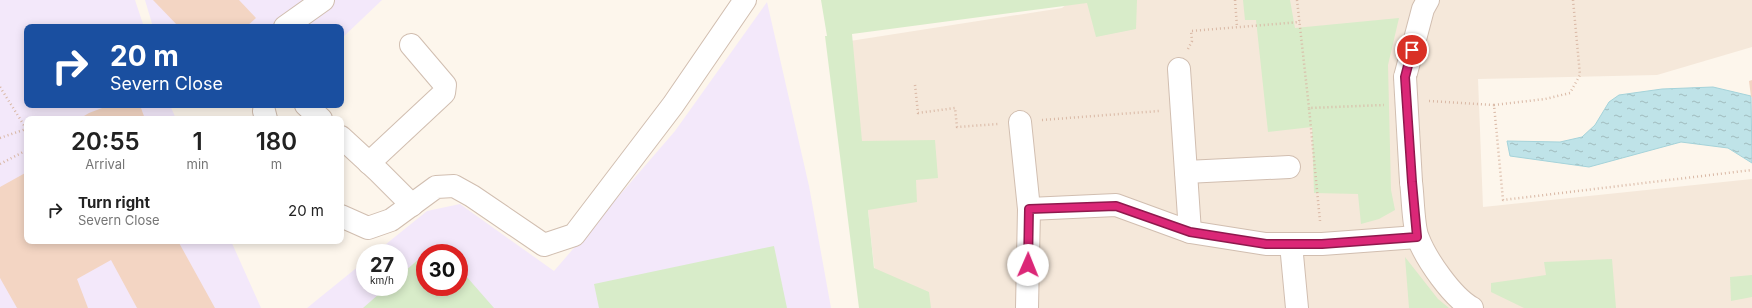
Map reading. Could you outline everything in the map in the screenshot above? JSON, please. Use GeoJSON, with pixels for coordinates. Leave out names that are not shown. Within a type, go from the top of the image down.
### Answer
{"type":"FeatureCollection","features":[{"type":"Feature","properties":{"kind":"street"},"geometry":{"type":"LineString","coordinates":[[289,24],[324,0]]}},
{"type":"Feature","properties":{"kind":"street"},"geometry":{"type":"LineString","coordinates":[[344,217],[368,228],[391,220],[436,187],[454,186],[472,196],[544,245],[574,235],[673,105],[745,0]]}},
{"type":"Feature","properties":{"kind":"street"},"geometry":{"type":"LineString","coordinates":[[1428,0],[1423,9],[1405,77],[1417,237],[1439,275],[1464,304],[1472,308]]}},
{"type":"Feature","properties":{"kind":"street"},"geometry":{"type":"LineString","coordinates":[[369,163],[444,93],[445,85],[411,45]]}},
{"type":"Feature","properties":{"kind":"street"},"geometry":{"type":"LineString","coordinates":[[1179,69],[1190,232]]}},
{"type":"Feature","properties":{"kind":"street"},"geometry":{"type":"LineString","coordinates":[[309,108],[318,116]]}},
{"type":"Feature","properties":{"kind":"street"},"geometry":{"type":"LineString","coordinates":[[1020,122],[1029,209],[1027,308]]}},
{"type":"Feature","properties":{"kind":"street"},"geometry":{"type":"LineString","coordinates":[[344,140],[412,206]]}},
{"type":"Feature","properties":{"kind":"street"},"geometry":{"type":"LineString","coordinates":[[1186,172],[1289,167]]}},
{"type":"Feature","properties":{"kind":"street"},"geometry":{"type":"LineString","coordinates":[[1029,209],[1116,206],[1190,232],[1266,244],[1322,244],[1417,237]]}},
{"type":"Feature","properties":{"kind":"street"},"geometry":{"type":"LineString","coordinates":[[1291,244],[1297,308]]}},
{"type":"Feature","properties":{"kind":"path"},"geometry":{"type":"LineString","coordinates":[[1235,0],[1237,27]]}},
{"type":"Feature","properties":{"kind":"path"},"geometry":{"type":"LineString","coordinates":[[1298,0],[1322,244]]}},
{"type":"Feature","properties":{"kind":"path"},"geometry":{"type":"LineString","coordinates":[[1422,102],[1494,105],[1545,99],[1570,93],[1580,75],[1573,0]]}},
{"type":"Feature","properties":{"kind":"path"},"geometry":{"type":"LineString","coordinates":[[1179,69],[1192,41],[1192,31],[1300,22]]}},
{"type":"Feature","properties":{"kind":"path"},"geometry":{"type":"LineString","coordinates":[[0,87],[24,127]]}},
{"type":"Feature","properties":{"kind":"path"},"geometry":{"type":"LineString","coordinates":[[1309,108],[1390,104]]}},
{"type":"Feature","properties":{"kind":"path"},"geometry":{"type":"LineString","coordinates":[[1494,105],[1503,200],[1752,170]]}},
{"type":"Feature","properties":{"kind":"path"},"geometry":{"type":"LineString","coordinates":[[0,138],[24,131]]}},
{"type":"Feature","properties":{"kind":"path"},"geometry":{"type":"LineString","coordinates":[[0,164],[24,152]]}},
{"type":"Feature","properties":{"kind":"shaded area"},"geometry":{"type":"Polygon","coordinates":[[[0,0],[135,0],[143,24],[24,24],[24,108],[171,108],[175,116],[24,116],[24,244],[232,244],[261,308],[0,308],[0,0]]]}},
{"type":"Feature","properties":{"kind":"shaded area"},"geometry":{"type":"Polygon","coordinates":[[[145,0],[382,0],[344,36],[344,24],[152,24],[145,0]]]}},
{"type":"Feature","properties":{"kind":"shaded area"},"geometry":{"type":"Polygon","coordinates":[[[1072,0],[1752,0],[1752,47],[1657,75],[1478,79],[1483,207],[1752,179],[1752,308],[882,308],[874,266],[850,41],[1062,8],[1072,0]]]}},
{"type":"Feature","properties":{"kind":"shaded area"},"geometry":{"type":"Polygon","coordinates":[[[767,2],[809,186],[831,308],[307,308],[356,268],[356,296],[408,296],[408,244],[386,244],[427,211],[460,204],[554,271],[675,131],[767,2]]]}},
{"type":"Feature","properties":{"kind":"green space"},"geometry":{"type":"Polygon","coordinates":[[[821,0],[1137,0],[1136,29],[1096,37],[1087,3],[852,34],[862,141],[935,140],[938,178],[916,180],[917,202],[868,210],[874,268],[929,292],[931,308],[859,308],[825,36],[827,36],[821,0]]]}},
{"type":"Feature","properties":{"kind":"green space"},"geometry":{"type":"Polygon","coordinates":[[[1243,0],[1290,0],[1295,28],[1399,18],[1388,65],[1391,190],[1395,210],[1379,219],[1361,224],[1358,194],[1314,193],[1312,127],[1268,132],[1256,20],[1245,20],[1243,0]]]}},
{"type":"Feature","properties":{"kind":"green space"},"geometry":{"type":"Polygon","coordinates":[[[774,246],[787,308],[599,308],[594,284],[774,246]]]}},
{"type":"Feature","properties":{"kind":"green space"},"geometry":{"type":"Polygon","coordinates":[[[1405,257],[1438,299],[1449,308],[1409,308],[1405,257]]]}},
{"type":"Feature","properties":{"kind":"green space"},"geometry":{"type":"Polygon","coordinates":[[[1612,259],[1616,308],[1524,308],[1491,292],[1491,283],[1546,275],[1544,262],[1612,259]]]}},
{"type":"Feature","properties":{"kind":"green space"},"geometry":{"type":"Polygon","coordinates":[[[416,262],[416,296],[468,296],[468,278],[494,308],[363,308],[377,296],[408,296],[408,268],[416,262]]]}},
{"type":"Feature","properties":{"kind":"green space"},"geometry":{"type":"Polygon","coordinates":[[[1752,275],[1752,297],[1731,301],[1730,277],[1752,275]]]}},
{"type":"Feature","properties":{"kind":"water"},"geometry":{"type":"Polygon","coordinates":[[[1713,87],[1751,96],[1752,163],[1728,148],[1681,142],[1589,167],[1510,156],[1507,141],[1560,142],[1582,137],[1595,125],[1609,102],[1619,95],[1662,89],[1713,87]]]}},
{"type":"Feature","properties":{"kind":"building"},"geometry":{"type":"Polygon","coordinates":[[[153,0],[239,0],[256,18],[249,24],[176,24],[153,0]]]}},
{"type":"Feature","properties":{"kind":"building"},"geometry":{"type":"Polygon","coordinates":[[[1752,80],[1752,97],[1751,97],[1749,81],[1752,80]]]}},
{"type":"Feature","properties":{"kind":"building"},"geometry":{"type":"Polygon","coordinates":[[[102,108],[141,108],[144,116],[84,116],[102,108]]]}},
{"type":"Feature","properties":{"kind":"building"},"geometry":{"type":"Polygon","coordinates":[[[24,174],[24,244],[180,244],[215,308],[137,308],[111,260],[77,279],[88,308],[17,308],[0,278],[0,187],[24,174]]]}},
{"type":"Feature","properties":{"kind":"route"},"geometry":{"type":"LineString","coordinates":[[1028,265],[1029,209],[1116,206],[1190,232],[1266,244],[1322,244],[1417,237],[1405,77],[1412,50]]}}]}
